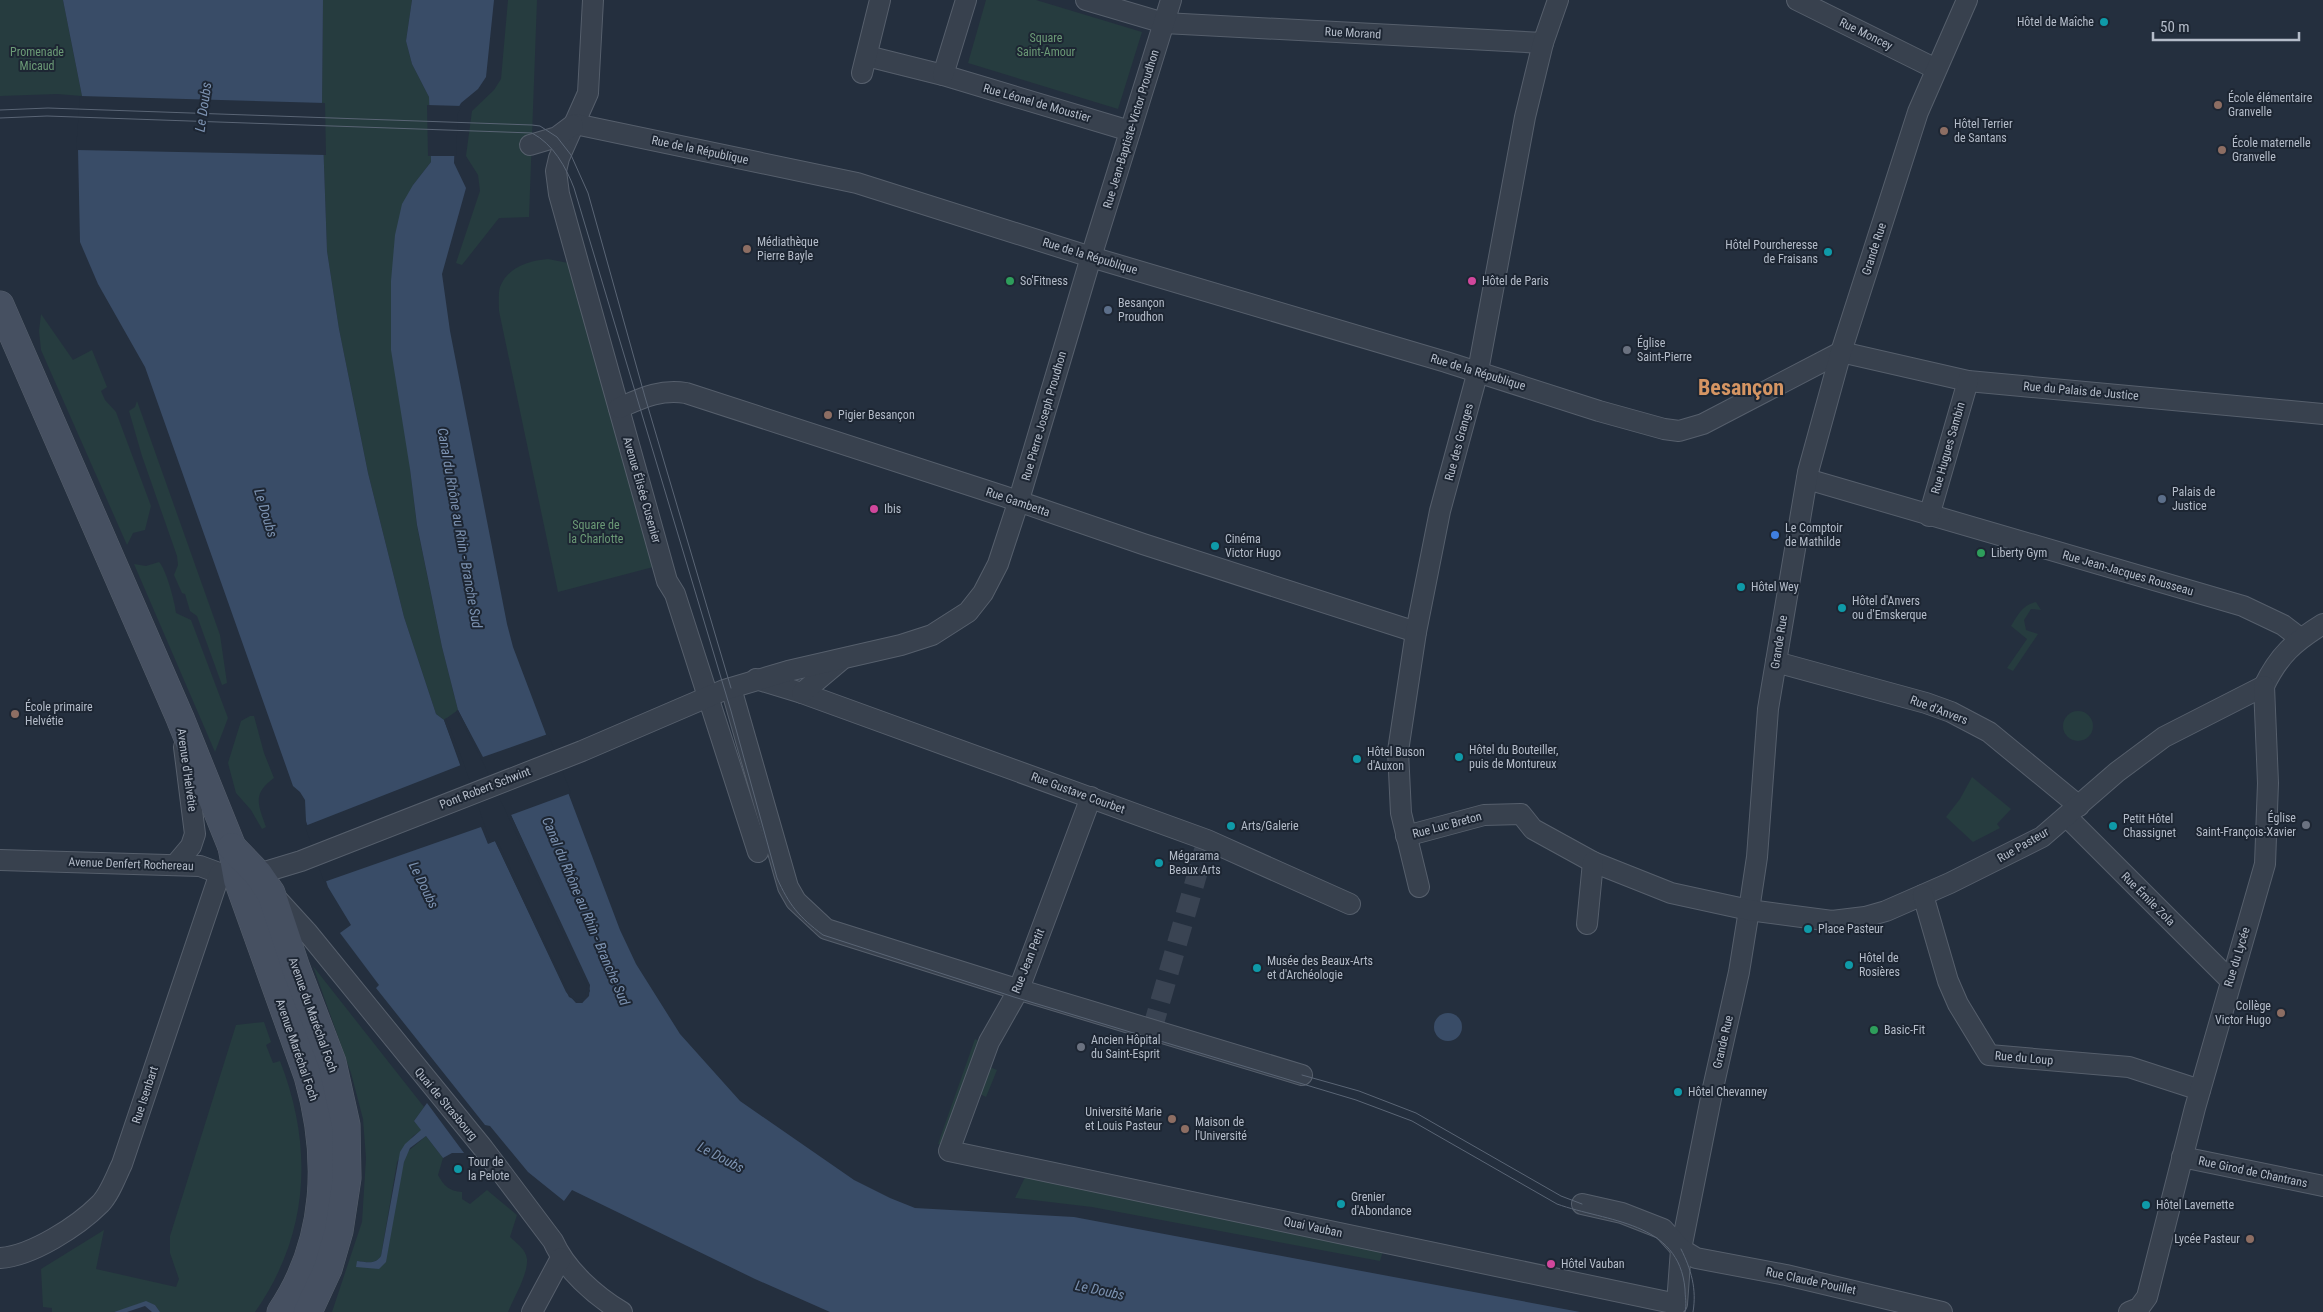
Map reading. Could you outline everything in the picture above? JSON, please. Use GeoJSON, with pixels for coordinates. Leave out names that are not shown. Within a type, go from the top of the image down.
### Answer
{"type":"FeatureCollection","features":[{"type":"Feature","properties":{"kind":"main road"},"geometry":{"type":"LineString","coordinates":[[0,305],[180,718]]}},
{"type":"Feature","properties":{"kind":"main road","name":"Avenue d'Helvétie"},"geometry":{"type":"LineString","coordinates":[[180,718],[232,847]]}},
{"type":"Feature","properties":{"kind":"main road","name":"Avenue Maréchal Foch"},"geometry":{"type":"LineString","coordinates":[[232,847],[247,880],[317,1106],[322,1136],[324,1163],[318,1218],[310,1250],[298,1282],[281,1312]]}},
{"type":"Feature","properties":{"kind":"main road","name":"Avenue du Maréchal Foch"},"geometry":{"type":"LineString","coordinates":[[247,880],[296,968],[332,1062],[346,1125],[347,1178],[339,1231],[328,1269],[308,1312]]}},
{"type":"Feature","properties":{"kind":"street","name":"Avenue Élisée Cusenier"},"geometry":{"type":"LineString","coordinates":[[593,0],[588,93],[559,158],[556,171],[559,194],[667,581],[675,594],[758,852]]}},
{"type":"Feature","properties":{"kind":"street","name":"Rue Léonel de Moustier"},"geometry":{"type":"LineString","coordinates":[[880,0],[865,64],[943,75],[1130,131]]}},
{"type":"Feature","properties":{"kind":"street"},"geometry":{"type":"LineString","coordinates":[[943,75],[966,0]]}},
{"type":"Feature","properties":{"kind":"street","name":"Rue Morand"},"geometry":{"type":"LineString","coordinates":[[1086,0],[1164,23],[1543,43]]}},
{"type":"Feature","properties":{"kind":"street","name":"Rue Jean-Baptiste-Victor Proudhon"},"geometry":{"type":"LineString","coordinates":[[1091,257],[1171,0]]}},
{"type":"Feature","properties":{"kind":"street","name":"Rue des Granges"},"geometry":{"type":"LineString","coordinates":[[1419,887],[1401,813],[1398,751],[1416,632],[1440,511],[1478,371],[1525,117],[1543,43],[1558,0]]}},
{"type":"Feature","properties":{"kind":"street","name":"Rue Moncey"},"geometry":{"type":"LineString","coordinates":[[1797,0],[1936,69]]}},
{"type":"Feature","properties":{"kind":"street","name":"Grande Rue"},"geometry":{"type":"LineString","coordinates":[[1677,1304],[1681,1249],[1713,1088],[1739,972],[1749,910],[1757,857],[1768,709],[1807,479],[1842,352],[1918,112],[1967,0]]}},
{"type":"Feature","properties":{"kind":"street"},"geometry":{"type":"LineString","coordinates":[[530,145],[557,137],[575,124]]}},
{"type":"Feature","properties":{"kind":"street","name":"Rue de la République"},"geometry":{"type":"LineString","coordinates":[[575,124],[857,183],[1091,257],[1478,371],[1599,411],[1664,429],[1679,431],[1703,424],[1842,352]]}},
{"type":"Feature","properties":{"kind":"street","name":"Rue Pierre Joseph Proudhon"},"geometry":{"type":"LineString","coordinates":[[709,697],[756,679],[902,645],[932,635],[968,612],[983,593],[998,564],[1091,257]]}},
{"type":"Feature","properties":{"kind":"street","name":"Rue du Palais de Justice"},"geometry":{"type":"LineString","coordinates":[[1842,352],[1968,381],[2323,414]]}},
{"type":"Feature","properties":{"kind":"street","name":"Rue Hugues Sambin"},"geometry":{"type":"LineString","coordinates":[[1929,516],[1968,381]]}},
{"type":"Feature","properties":{"kind":"street","name":"Rue Gambetta"},"geometry":{"type":"LineString","coordinates":[[619,408],[656,393],[665,391],[686,393],[1416,632]]}},
{"type":"Feature","properties":{"kind":"street","name":"Rue Jean-Jacques Rousseau"},"geometry":{"type":"LineString","coordinates":[[1807,479],[2243,606],[2283,625],[2300,638]]}},
{"type":"Feature","properties":{"kind":"street"},"geometry":{"type":"LineString","coordinates":[[2264,686],[2282,654],[2300,638],[2323,624]]}},
{"type":"Feature","properties":{"kind":"street","name":"Rue Pierre Joseph Proudhon"},"geometry":{"type":"LineString","coordinates":[[802,693],[844,658]]}},
{"type":"Feature","properties":{"kind":"street","name":"Rue d'Anvers"},"geometry":{"type":"LineString","coordinates":[[1776,662],[1926,703],[1951,712],[1989,732],[2073,811]]}},
{"type":"Feature","properties":{"kind":"street"},"geometry":{"type":"LineString","coordinates":[[756,679],[802,693]]}},
{"type":"Feature","properties":{"kind":"street","name":"Rue Pasteur"},"geometry":{"type":"LineString","coordinates":[[1749,910],[1832,921],[1865,917],[1886,911],[2042,837],[2117,772],[2164,737],[2264,686]]}},
{"type":"Feature","properties":{"kind":"street","name":"Rue du Lycée"},"geometry":{"type":"LineString","coordinates":[[2134,1310],[2147,1297],[2200,1090],[2230,980],[2265,864],[2268,784],[2264,686]]}},
{"type":"Feature","properties":{"kind":"street"},"geometry":{"type":"LineString","coordinates":[[732,688],[785,878],[796,902],[826,929],[1302,1075]]}},
{"type":"Feature","properties":{"kind":"street","name":"Rue Gustave Courbet"},"geometry":{"type":"LineString","coordinates":[[802,693],[1208,840],[1350,904]]}},
{"type":"Feature","properties":{"kind":"street","name":"Pont Robert Schwint"},"geometry":{"type":"LineString","coordinates":[[247,880],[298,862],[582,750],[709,697]]}},
{"type":"Feature","properties":{"kind":"street","name":"Avenue d'Helvétie"},"geometry":{"type":"LineString","coordinates":[[175,865],[191,846],[195,834],[180,718]]}},
{"type":"Feature","properties":{"kind":"street","name":"Rue Jean Petit"},"geometry":{"type":"LineString","coordinates":[[949,1151],[989,1042],[1019,989],[1091,797]]}},
{"type":"Feature","properties":{"kind":"street","name":"Rue Émile Zola"},"geometry":{"type":"LineString","coordinates":[[2073,811],[2230,980]]}},
{"type":"Feature","properties":{"kind":"street","name":"Rue Luc Breton"},"geometry":{"type":"LineString","coordinates":[[1406,836],[1484,815],[1521,814],[1533,829],[1593,862],[1671,893],[1749,910]]}},
{"type":"Feature","properties":{"kind":"street","name":"Avenue Denfert Rochereau"},"geometry":{"type":"LineString","coordinates":[[0,860],[200,866],[247,880]]}},
{"type":"Feature","properties":{"kind":"street"},"geometry":{"type":"LineString","coordinates":[[1587,924],[1593,862]]}},
{"type":"Feature","properties":{"kind":"street","name":"Rue Isenbart"},"geometry":{"type":"LineString","coordinates":[[0,1258],[25,1252],[66,1231],[101,1203],[122,1164],[247,880]]}},
{"type":"Feature","properties":{"kind":"street","name":"Quai de Strasbourg"},"geometry":{"type":"LineString","coordinates":[[247,880],[308,933],[483,1148],[553,1241],[561,1258],[580,1279],[622,1312]]}},
{"type":"Feature","properties":{"kind":"street","name":"Rue du Loup"},"geometry":{"type":"LineString","coordinates":[[1922,895],[1948,981],[1958,1004],[1989,1055],[2129,1067],[2200,1090]]}},
{"type":"Feature","properties":{"kind":"street","name":"Quai Vauban"},"geometry":{"type":"LineString","coordinates":[[949,1151],[1677,1304]]}},
{"type":"Feature","properties":{"kind":"street","name":"Rue Girod de Chantrans"},"geometry":{"type":"LineString","coordinates":[[2182,1157],[2323,1186]]}},
{"type":"Feature","properties":{"kind":"street"},"geometry":{"type":"LineString","coordinates":[[1582,1204],[1622,1213],[1662,1229],[1681,1249]]}},
{"type":"Feature","properties":{"kind":"street","name":"Rue Claude Pouillet"},"geometry":{"type":"LineString","coordinates":[[1681,1249],[1696,1258],[1796,1277],[1942,1312]]}},
{"type":"Feature","properties":{"kind":"street"},"geometry":{"type":"LineString","coordinates":[[532,1312],[561,1258]]}},
{"type":"Feature","properties":{"kind":"green space","name":"Promenade Micaud"},"geometry":{"type":"Polygon","coordinates":[[[0,0],[63,0],[82,96],[57,94],[0,96],[0,0]]]}},
{"type":"Feature","properties":{"kind":"green space"},"geometry":{"type":"Polygon","coordinates":[[[323,0],[412,0],[406,41],[412,64],[429,97],[431,162],[413,185],[410,469],[417,526],[442,647],[458,710],[444,720],[436,714],[404,617],[368,473],[339,329],[327,251],[322,109],[323,0]]]}},
{"type":"Feature","properties":{"kind":"green space"},"geometry":{"type":"Polygon","coordinates":[[[508,0],[537,0],[529,217],[499,218],[462,265],[456,263],[480,191],[478,175],[466,156],[472,111],[494,90],[501,79],[508,0]]]}},
{"type":"Feature","properties":{"kind":"green space","name":"Square Saint-Amour"},"geometry":{"type":"Polygon","coordinates":[[[986,0],[1036,0],[1142,32],[1118,109],[968,63],[986,0]]]}},
{"type":"Feature","properties":{"kind":"green space","name":"Square de la Charlotte"},"geometry":{"type":"Polygon","coordinates":[[[548,259],[568,263],[613,416],[611,417],[614,430],[657,566],[558,592],[499,311],[500,287],[508,274],[526,263],[548,259]]]}},
{"type":"Feature","properties":{"kind":"green space"},"geometry":{"type":"Polygon","coordinates":[[[41,314],[73,360],[92,350],[107,387],[101,391],[105,400],[116,412],[151,506],[145,530],[133,533],[127,545],[41,350],[39,331],[41,314]]]}},
{"type":"Feature","properties":{"kind":"green space"},"geometry":{"type":"Polygon","coordinates":[[[137,401],[220,635],[227,683],[222,685],[197,616],[190,611],[185,594],[182,593],[174,575],[178,565],[177,556],[142,456],[129,411],[135,407],[137,401]]]}},
{"type":"Feature","properties":{"kind":"green space"},"geometry":{"type":"Polygon","coordinates":[[[159,562],[167,578],[176,613],[191,620],[228,718],[215,752],[134,564],[146,566],[159,562]]]}},
{"type":"Feature","properties":{"kind":"green space"},"geometry":{"type":"Polygon","coordinates":[[[2036,602],[2041,610],[2031,609],[2024,620],[2026,630],[2038,634],[2013,671],[2007,668],[2027,639],[2011,626],[2027,605],[2036,602]]]}},
{"type":"Feature","properties":{"kind":"green space"},"geometry":{"type":"Polygon","coordinates":[[[2078,711],[2088,716],[2093,726],[2088,736],[2078,741],[2068,736],[2063,726],[2068,716],[2078,711]]]}},
{"type":"Feature","properties":{"kind":"green space"},"geometry":{"type":"Polygon","coordinates":[[[254,716],[264,753],[274,778],[262,789],[260,794],[259,806],[266,827],[262,829],[251,810],[236,793],[228,763],[241,721],[254,716]]]}},
{"type":"Feature","properties":{"kind":"green space"},"geometry":{"type":"Polygon","coordinates":[[[1972,777],[2011,809],[1997,824],[2000,828],[1973,842],[1946,817],[1960,799],[1972,777]]]}},
{"type":"Feature","properties":{"kind":"green space"},"geometry":{"type":"Polygon","coordinates":[[[313,966],[424,1107],[414,1121],[422,1130],[413,1136],[397,1162],[381,1256],[373,1262],[357,1261],[379,1269],[406,1153],[426,1136],[443,1158],[438,1175],[447,1187],[462,1192],[462,1199],[470,1204],[487,1190],[517,1215],[510,1237],[525,1252],[527,1265],[523,1279],[508,1312],[332,1312],[362,1222],[366,1158],[363,1119],[351,1073],[313,966]]]}},
{"type":"Feature","properties":{"kind":"green space"},"geometry":{"type":"Polygon","coordinates":[[[264,1022],[271,1042],[266,1045],[273,1063],[280,1061],[291,1094],[298,1126],[301,1158],[296,1222],[286,1253],[273,1283],[255,1312],[160,1312],[155,1305],[146,1302],[114,1312],[52,1312],[52,1308],[43,1307],[41,1269],[104,1230],[96,1269],[176,1287],[179,1279],[170,1253],[170,1236],[236,1025],[264,1022]]]}},
{"type":"Feature","properties":{"kind":"green space"},"geometry":{"type":"Polygon","coordinates":[[[975,1039],[983,1042],[945,1146],[938,1144],[975,1039]]]}},
{"type":"Feature","properties":{"kind":"green space"},"geometry":{"type":"Polygon","coordinates":[[[987,1066],[997,1070],[986,1097],[976,1092],[987,1066]]]}},
{"type":"Feature","properties":{"kind":"green space"},"geometry":{"type":"Polygon","coordinates":[[[1027,1173],[1383,1251],[1380,1261],[1092,1207],[1015,1198],[1027,1173]]]}},
{"type":"Feature","properties":{"kind":"water"},"geometry":{"type":"Polygon","coordinates":[[[63,0],[323,0],[322,109],[327,251],[339,329],[368,473],[404,617],[436,714],[444,720],[488,843],[495,841],[569,997],[582,1003],[590,991],[511,815],[458,710],[442,647],[417,525],[391,350],[391,281],[395,235],[402,204],[413,185],[431,162],[429,97],[412,64],[406,41],[412,0],[494,0],[486,77],[478,89],[461,103],[456,112],[454,163],[466,188],[442,274],[450,331],[513,647],[620,930],[636,964],[680,1034],[740,1101],[854,1180],[915,1208],[1074,1217],[1580,1312],[830,1312],[755,1279],[572,1190],[564,1201],[528,1172],[490,1126],[485,1125],[376,988],[379,985],[340,933],[351,925],[328,887],[306,821],[305,800],[293,786],[145,367],[98,284],[80,242],[78,149],[82,96],[63,0]]]}},
{"type":"Feature","properties":{"kind":"water"},"geometry":{"type":"Polygon","coordinates":[[[1448,1013],[1458,1017],[1462,1027],[1458,1037],[1448,1041],[1438,1037],[1434,1027],[1438,1017],[1448,1013]]]}},
{"type":"Feature","properties":{"kind":"water"},"geometry":{"type":"Polygon","coordinates":[[[427,1103],[464,1153],[452,1153],[443,1158],[426,1136],[410,1148],[404,1162],[386,1262],[379,1269],[356,1267],[357,1261],[373,1262],[381,1256],[400,1152],[405,1144],[421,1130],[414,1121],[427,1103]]]}},
{"type":"Feature","properties":{"kind":"water"},"geometry":{"type":"Polygon","coordinates":[[[146,1301],[155,1305],[160,1312],[152,1312],[145,1306],[127,1312],[114,1312],[146,1301]]]}},
{"type":"Feature","properties":{"kind":"pier"},"geometry":{"type":"Polygon","coordinates":[[[80,96],[325,103],[326,155],[76,150],[80,96]]]}},
{"type":"Feature","properties":{"kind":"pier"},"geometry":{"type":"Polygon","coordinates":[[[427,105],[462,106],[458,113],[456,156],[428,156],[427,105]]]}},
{"type":"Feature","properties":{"kind":"pier"},"geometry":{"type":"Polygon","coordinates":[[[458,710],[483,757],[548,734],[571,793],[511,815],[590,985],[589,996],[582,1003],[576,1003],[566,992],[495,841],[488,844],[481,827],[324,882],[305,826],[461,765],[444,720],[446,718],[490,841],[497,840],[568,991],[577,1000],[585,998],[587,986],[480,756],[456,711],[458,710]]]}},
{"type":"Feature","properties":{"kind":"tunnel"},"geometry":{"type":"LineString","coordinates":[[1152,1030],[1207,840]]}},
{"type":"Feature","properties":{"kind":"tram line"},"geometry":{"type":"LineString","coordinates":[[0,110],[48,108],[532,125],[540,126],[557,137],[571,155],[588,193],[645,397],[731,688]]}},
{"type":"Feature","properties":{"kind":"tram line"},"geometry":{"type":"LineString","coordinates":[[0,118],[47,116],[532,133],[540,138],[558,157],[574,188],[731,711],[777,878],[790,903],[801,916],[823,935],[1014,997],[1356,1100],[1412,1121],[1557,1204],[1618,1221],[1638,1228],[1655,1237],[1670,1250],[1680,1267],[1685,1289],[1685,1312]]}},
{"type":"Feature","properties":{"kind":"tram line"},"geometry":{"type":"LineString","coordinates":[[1302,1075],[1359,1091],[1416,1113],[1561,1196],[1582,1204]]}},
{"type":"Feature","properties":{"kind":"tram line"},"geometry":{"type":"LineString","coordinates":[[1681,1249],[1692,1279],[1694,1295],[1693,1312]]}},
{"type":"Feature","properties":{"kind":"place","name":"Hôtel de Maîche"},"geometry":{"type":"Point","coordinates":[2104,22]}},
{"type":"Feature","properties":{"kind":"place","name":"École élémentaire Granvelle"},"geometry":{"type":"Point","coordinates":[2218,105]}},
{"type":"Feature","properties":{"kind":"place","name":"Hôtel Terrier de Santans"},"geometry":{"type":"Point","coordinates":[1944,131]}},
{"type":"Feature","properties":{"kind":"place","name":"École maternelle Granvelle"},"geometry":{"type":"Point","coordinates":[2222,150]}},
{"type":"Feature","properties":{"kind":"place","name":"Médiathèque Pierre Bayle"},"geometry":{"type":"Point","coordinates":[747,249]}},
{"type":"Feature","properties":{"kind":"place","name":"Hôtel Pourcheresse de Fraisans"},"geometry":{"type":"Point","coordinates":[1828,252]}},
{"type":"Feature","properties":{"kind":"place","name":"So'Fitness"},"geometry":{"type":"Point","coordinates":[1010,281]}},
{"type":"Feature","properties":{"kind":"place","name":"Hôtel de Paris"},"geometry":{"type":"Point","coordinates":[1472,281]}},
{"type":"Feature","properties":{"kind":"place","name":"Besançon Proudhon"},"geometry":{"type":"Point","coordinates":[1108,310]}},
{"type":"Feature","properties":{"kind":"place","name":"Église Saint-Pierre"},"geometry":{"type":"Point","coordinates":[1627,350]}},
{"type":"Feature","properties":{"kind":"place","name":"Pigier Besançon"},"geometry":{"type":"Point","coordinates":[828,415]}},
{"type":"Feature","properties":{"kind":"place","name":"Palais de Justice"},"geometry":{"type":"Point","coordinates":[2162,499]}},
{"type":"Feature","properties":{"kind":"place","name":"Ibis"},"geometry":{"type":"Point","coordinates":[874,509]}},
{"type":"Feature","properties":{"kind":"place","name":"Le Comptoir de Mathilde"},"geometry":{"type":"Point","coordinates":[1775,535]}},
{"type":"Feature","properties":{"kind":"place","name":"Cinéma Victor Hugo"},"geometry":{"type":"Point","coordinates":[1215,546]}},
{"type":"Feature","properties":{"kind":"place","name":"Liberty Gym"},"geometry":{"type":"Point","coordinates":[1981,553]}},
{"type":"Feature","properties":{"kind":"place","name":"Hôtel Wey"},"geometry":{"type":"Point","coordinates":[1741,587]}},
{"type":"Feature","properties":{"kind":"place","name":"Hôtel d'Anvers ou d'Emskerque"},"geometry":{"type":"Point","coordinates":[1842,608]}},
{"type":"Feature","properties":{"kind":"place","name":"École primaire Helvétie"},"geometry":{"type":"Point","coordinates":[15,714]}},
{"type":"Feature","properties":{"kind":"place","name":"Hôtel du Bouteiller, puis de Montureux"},"geometry":{"type":"Point","coordinates":[1459,757]}},
{"type":"Feature","properties":{"kind":"place","name":"Hôtel Buson d'Auxon"},"geometry":{"type":"Point","coordinates":[1357,759]}},
{"type":"Feature","properties":{"kind":"place","name":"Église Saint-François-Xavier"},"geometry":{"type":"Point","coordinates":[2306,825]}},
{"type":"Feature","properties":{"kind":"place","name":"Arts/Galerie"},"geometry":{"type":"Point","coordinates":[1231,826]}},
{"type":"Feature","properties":{"kind":"place","name":"Petit Hôtel Chassignet"},"geometry":{"type":"Point","coordinates":[2113,826]}},
{"type":"Feature","properties":{"kind":"place","name":"Mégarama Beaux Arts"},"geometry":{"type":"Point","coordinates":[1159,863]}},
{"type":"Feature","properties":{"kind":"place","name":"Place Pasteur"},"geometry":{"type":"Point","coordinates":[1808,929]}},
{"type":"Feature","properties":{"kind":"place","name":"Hôtel de Rosières"},"geometry":{"type":"Point","coordinates":[1849,965]}},
{"type":"Feature","properties":{"kind":"place","name":"Musée des Beaux-Arts et d'Archéologie"},"geometry":{"type":"Point","coordinates":[1257,968]}},
{"type":"Feature","properties":{"kind":"place","name":"Collège Victor Hugo"},"geometry":{"type":"Point","coordinates":[2281,1013]}},
{"type":"Feature","properties":{"kind":"place","name":"Basic-Fit"},"geometry":{"type":"Point","coordinates":[1874,1030]}},
{"type":"Feature","properties":{"kind":"place","name":"Ancien Hôpital du Saint-Esprit"},"geometry":{"type":"Point","coordinates":[1081,1047]}},
{"type":"Feature","properties":{"kind":"place","name":"Hôtel Chevanney"},"geometry":{"type":"Point","coordinates":[1678,1092]}},
{"type":"Feature","properties":{"kind":"place","name":"Université Marie et Louis Pasteur"},"geometry":{"type":"Point","coordinates":[1172,1119]}},
{"type":"Feature","properties":{"kind":"place","name":"Maison de l'Université"},"geometry":{"type":"Point","coordinates":[1185,1129]}},
{"type":"Feature","properties":{"kind":"place","name":"Tour de la Pelote"},"geometry":{"type":"Point","coordinates":[458,1169]}},
{"type":"Feature","properties":{"kind":"place","name":"Grenier d'Abondance"},"geometry":{"type":"Point","coordinates":[1341,1204]}},
{"type":"Feature","properties":{"kind":"place","name":"Hôtel Lavernette"},"geometry":{"type":"Point","coordinates":[2146,1205]}},
{"type":"Feature","properties":{"kind":"place","name":"Lycée Pasteur"},"geometry":{"type":"Point","coordinates":[2250,1239]}},
{"type":"Feature","properties":{"kind":"place","name":"Hôtel Vauban"},"geometry":{"type":"Point","coordinates":[1551,1264]}},
{"type":"Feature","properties":{"kind":"district","name":"Besançon"},"geometry":{"type":"Point","coordinates":[1741,387]}},
{"type":"Feature","properties":{"kind":"water label","name":"Le Doubs"},"geometry":{"type":"Point","coordinates":[203,107]}},
{"type":"Feature","properties":{"kind":"water label","name":"Le Doubs"},"geometry":{"type":"Point","coordinates":[266,513]}},
{"type":"Feature","properties":{"kind":"water label","name":"Canal du Rhône au Rhin - Branche Sud"},"geometry":{"type":"Point","coordinates":[460,528]}},
{"type":"Feature","properties":{"kind":"water label","name":"Le Doubs"},"geometry":{"type":"Point","coordinates":[424,885]}},
{"type":"Feature","properties":{"kind":"water label","name":"Canal du Rhône au Rhin - Branche Sud"},"geometry":{"type":"Point","coordinates":[586,911]}},
{"type":"Feature","properties":{"kind":"water label","name":"Le Doubs"},"geometry":{"type":"Point","coordinates":[721,1157]}},
{"type":"Feature","properties":{"kind":"water label","name":"Le Doubs"},"geometry":{"type":"Point","coordinates":[1100,1290]}}]}
